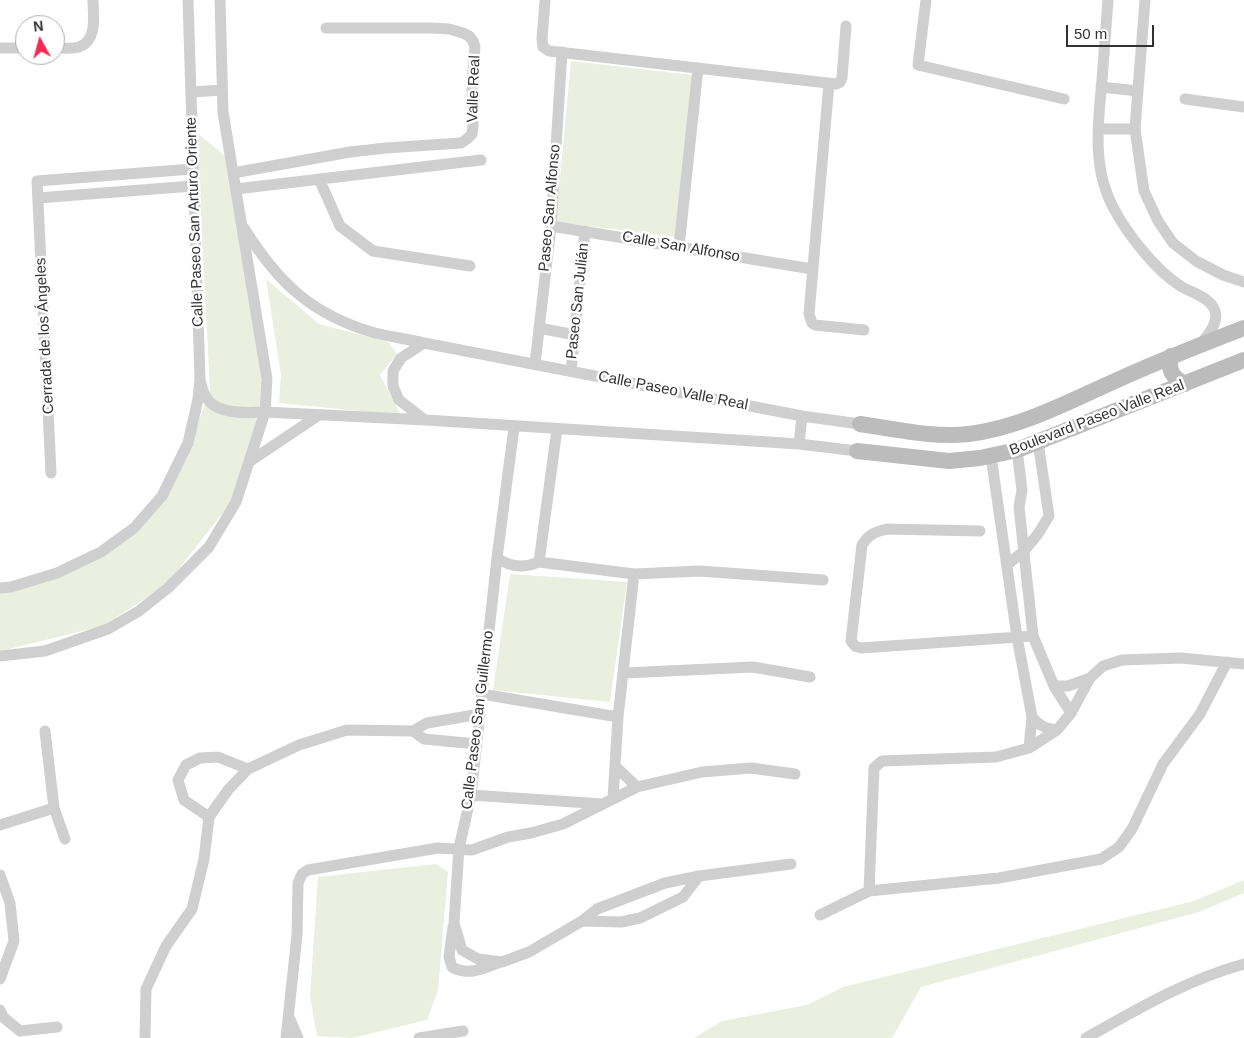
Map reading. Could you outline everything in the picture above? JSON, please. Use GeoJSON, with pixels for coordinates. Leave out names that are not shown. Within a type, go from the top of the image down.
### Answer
{"type":"FeatureCollection","features":[{"type":"Feature","properties":{"kind":"street"},"geometry":{"type":"LineString","coordinates":[[65,48],[80,47],[94,31],[93,0]]}},
{"type":"Feature","properties":{"kind":"street","name":"Calle Paseo San Arturo Oriente"},"geometry":{"type":"LineString","coordinates":[[0,588],[11,587],[57,573],[101,552],[134,528],[162,496],[188,443],[198,399],[200,379],[188,0]]}},
{"type":"Feature","properties":{"kind":"street"},"geometry":{"type":"LineString","coordinates":[[0,656],[45,651],[108,629],[146,605],[168,588],[209,547],[236,502],[264,412],[267,379],[223,112],[220,0]]}},
{"type":"Feature","properties":{"kind":"street"},"geometry":{"type":"LineString","coordinates":[[926,0],[918,65],[1064,99]]}},
{"type":"Feature","properties":{"kind":"street"},"geometry":{"type":"LineString","coordinates":[[1108,0],[1098,129],[1099,159],[1105,188],[1113,207],[1151,260],[1180,286],[1209,302],[1216,312],[1215,325],[1200,345]]}},
{"type":"Feature","properties":{"kind":"street"},"geometry":{"type":"LineString","coordinates":[[1145,0],[1135,129],[1144,191],[1158,221],[1173,243],[1196,261],[1223,275],[1244,282]]}},
{"type":"Feature","properties":{"kind":"street"},"geometry":{"type":"LineString","coordinates":[[545,1],[542,39],[543,47],[549,51],[836,84],[842,78],[846,26]]}},
{"type":"Feature","properties":{"kind":"street","name":"Valle Real"},"geometry":{"type":"LineString","coordinates":[[233,173],[350,152],[461,143],[472,134],[472,83],[475,47],[469,36],[449,29],[326,28]]}},
{"type":"Feature","properties":{"kind":"street"},"geometry":{"type":"LineString","coordinates":[[0,48],[15,48]]}},
{"type":"Feature","properties":{"kind":"street","name":"Paseo San Alfonso"},"geometry":{"type":"LineString","coordinates":[[535,364],[551,226],[562,52]]}},
{"type":"Feature","properties":{"kind":"street"},"geometry":{"type":"LineString","coordinates":[[680,247],[698,68]]}},
{"type":"Feature","properties":{"kind":"street"},"geometry":{"type":"LineString","coordinates":[[829,83],[809,314],[812,322],[819,326],[864,330]]}},
{"type":"Feature","properties":{"kind":"street"},"geometry":{"type":"LineString","coordinates":[[1101,87],[1138,91]]}},
{"type":"Feature","properties":{"kind":"street"},"geometry":{"type":"LineString","coordinates":[[192,92],[222,90]]}},
{"type":"Feature","properties":{"kind":"street"},"geometry":{"type":"LineString","coordinates":[[1185,98],[1244,107]]}},
{"type":"Feature","properties":{"kind":"street"},"geometry":{"type":"LineString","coordinates":[[1098,129],[1135,129]]}},
{"type":"Feature","properties":{"kind":"street"},"geometry":{"type":"LineString","coordinates":[[236,189],[481,160]]}},
{"type":"Feature","properties":{"kind":"street","name":"Cerrada de los Ángeles"},"geometry":{"type":"LineString","coordinates":[[51,473],[37,182],[192,169]]}},
{"type":"Feature","properties":{"kind":"street"},"geometry":{"type":"LineString","coordinates":[[119,175],[120,192]]}},
{"type":"Feature","properties":{"kind":"street"},"geometry":{"type":"LineString","coordinates":[[319,179],[340,226],[373,251],[470,266]]}},
{"type":"Feature","properties":{"kind":"street"},"geometry":{"type":"LineString","coordinates":[[38,198],[193,186]]}},
{"type":"Feature","properties":{"kind":"street","name":"Calle Paseo Valle Real"},"geometry":{"type":"LineString","coordinates":[[241,223],[256,247],[274,270],[299,296],[320,310],[369,331],[802,416],[922,433]]}},
{"type":"Feature","properties":{"kind":"street","name":"Calle San Alfonso"},"geometry":{"type":"LineString","coordinates":[[551,226],[585,230],[812,269]]}},
{"type":"Feature","properties":{"kind":"street","name":"Paseo San Julián"},"geometry":{"type":"LineString","coordinates":[[571,371],[585,230]]}},
{"type":"Feature","properties":{"kind":"street"},"geometry":{"type":"LineString","coordinates":[[539,328],[574,335]]}},
{"type":"Feature","properties":{"kind":"street","name":"Boulevard Paseo Valle Real"},"geometry":{"type":"LineString","coordinates":[[922,433],[969,434],[1022,420],[1066,403],[1171,356],[1244,328]]}},
{"type":"Feature","properties":{"kind":"street"},"geometry":{"type":"LineString","coordinates":[[424,343],[401,358],[393,370],[393,386],[399,400],[426,420]]}},
{"type":"Feature","properties":{"kind":"street"},"geometry":{"type":"LineString","coordinates":[[1171,356],[1170,372],[1174,378],[1185,384]]}},
{"type":"Feature","properties":{"kind":"street","name":"Boulevard Paseo Valle Real"},"geometry":{"type":"LineString","coordinates":[[864,452],[919,459],[964,460],[1018,450],[1244,360]]}},
{"type":"Feature","properties":{"kind":"street"},"geometry":{"type":"LineString","coordinates":[[200,379],[205,397],[219,408],[240,413],[264,412],[426,420],[799,444],[864,452],[874,440],[867,425]]}},
{"type":"Feature","properties":{"kind":"street"},"geometry":{"type":"LineString","coordinates":[[249,462],[319,415]]}},
{"type":"Feature","properties":{"kind":"street"},"geometry":{"type":"LineString","coordinates":[[799,444],[802,416]]}},
{"type":"Feature","properties":{"kind":"street","name":"Calle Paseo San Guillermo"},"geometry":{"type":"LineString","coordinates":[[502,962],[470,972],[459,971],[452,967],[449,957],[454,923],[459,848],[471,795],[514,427]]}},
{"type":"Feature","properties":{"kind":"street"},"geometry":{"type":"LineString","coordinates":[[539,562],[557,429]]}},
{"type":"Feature","properties":{"kind":"street"},"geometry":{"type":"LineString","coordinates":[[919,459],[918,446],[922,433]]}},
{"type":"Feature","properties":{"kind":"street"},"geometry":{"type":"LineString","coordinates":[[1007,565],[1024,551],[1038,534],[1048,516],[1038,442]]}},
{"type":"Feature","properties":{"kind":"street"},"geometry":{"type":"LineString","coordinates":[[1018,450],[1022,490],[1019,507],[1033,636],[1054,686],[1071,713]]}},
{"type":"Feature","properties":{"kind":"street"},"geometry":{"type":"LineString","coordinates":[[991,456],[1017,637],[1032,717],[1029,748]]}},
{"type":"Feature","properties":{"kind":"street"},"geometry":{"type":"LineString","coordinates":[[980,531],[887,529],[868,536],[862,545],[851,641],[854,646],[861,648],[1033,636]]}},
{"type":"Feature","properties":{"kind":"street"},"geometry":{"type":"LineString","coordinates":[[498,558],[505,564],[534,564],[539,562],[634,574],[700,571],[823,580]]}},
{"type":"Feature","properties":{"kind":"street"},"geometry":{"type":"LineString","coordinates":[[608,801],[615,766],[618,717],[634,574]]}},
{"type":"Feature","properties":{"kind":"street"},"geometry":{"type":"LineString","coordinates":[[869,891],[874,768],[878,764],[882,762],[996,757],[1029,748],[1057,730],[1071,713],[1090,678],[1103,666],[1122,660],[1181,658],[1244,664]]}},
{"type":"Feature","properties":{"kind":"street"},"geometry":{"type":"LineString","coordinates":[[820,915],[869,891],[999,878],[1101,858],[1119,848],[1132,829],[1163,764],[1200,714],[1227,662]]}},
{"type":"Feature","properties":{"kind":"street"},"geometry":{"type":"LineString","coordinates":[[624,673],[753,667],[810,677]]}},
{"type":"Feature","properties":{"kind":"street"},"geometry":{"type":"LineString","coordinates":[[1054,686],[1068,686],[1090,678]]}},
{"type":"Feature","properties":{"kind":"street"},"geometry":{"type":"LineString","coordinates":[[482,694],[618,717]]}},
{"type":"Feature","properties":{"kind":"street"},"geometry":{"type":"LineString","coordinates":[[145,1038],[146,988],[166,946],[192,909],[204,859],[209,817],[228,790],[248,769],[299,746],[347,730],[413,730],[427,723],[480,714]]}},
{"type":"Feature","properties":{"kind":"street"},"geometry":{"type":"LineString","coordinates":[[1032,717],[1044,728],[1057,730]]}},
{"type":"Feature","properties":{"kind":"street"},"geometry":{"type":"LineString","coordinates":[[413,730],[424,740],[477,744]]}},
{"type":"Feature","properties":{"kind":"street"},"geometry":{"type":"LineString","coordinates":[[45,731],[54,808],[65,839]]}},
{"type":"Feature","properties":{"kind":"street"},"geometry":{"type":"LineString","coordinates":[[209,817],[184,800],[178,780],[186,765],[200,758],[218,757],[248,769]]}},
{"type":"Feature","properties":{"kind":"street"},"geometry":{"type":"LineString","coordinates":[[615,766],[637,787]]}},
{"type":"Feature","properties":{"kind":"street"},"geometry":{"type":"LineString","coordinates":[[286,1038],[297,935],[298,883],[302,874],[308,870],[424,849],[459,848],[472,850],[508,837],[563,824],[637,787],[702,772],[751,768],[795,774]]}},
{"type":"Feature","properties":{"kind":"street"},"geometry":{"type":"LineString","coordinates":[[471,795],[608,801]]}},
{"type":"Feature","properties":{"kind":"street"},"geometry":{"type":"LineString","coordinates":[[0,825],[54,808]]}},
{"type":"Feature","properties":{"kind":"street"},"geometry":{"type":"LineString","coordinates":[[454,923],[462,950],[478,959],[502,962],[529,952],[611,903],[666,883],[699,876],[791,864]]}},
{"type":"Feature","properties":{"kind":"street"},"geometry":{"type":"LineString","coordinates":[[0,875],[10,903],[14,941],[0,979]]}},
{"type":"Feature","properties":{"kind":"street"},"geometry":{"type":"LineString","coordinates":[[582,921],[621,922],[640,918],[683,897],[699,876]]}},
{"type":"Feature","properties":{"kind":"street"},"geometry":{"type":"LineString","coordinates":[[1086,1038],[1151,1003],[1205,978],[1244,964]]}},
{"type":"Feature","properties":{"kind":"street"},"geometry":{"type":"LineString","coordinates":[[0,1010],[3,1017],[20,1031],[58,1027]]}},
{"type":"Feature","properties":{"kind":"street"},"geometry":{"type":"LineString","coordinates":[[289,1017],[298,1038]]}},
{"type":"Feature","properties":{"kind":"street"},"geometry":{"type":"LineString","coordinates":[[419,1038],[463,1032]]}},
{"type":"Feature","properties":{"kind":"green space"},"geometry":{"type":"Polygon","coordinates":[[[571,61],[692,75],[677,237],[556,222],[571,61]]]}},
{"type":"Feature","properties":{"kind":"green space"},"geometry":{"type":"Polygon","coordinates":[[[195,131],[230,160],[262,383],[258,422],[232,501],[166,585],[103,626],[0,651],[0,592],[58,578],[157,509],[187,452],[210,391],[195,131]]]}},
{"type":"Feature","properties":{"kind":"green space"},"geometry":{"type":"Polygon","coordinates":[[[266,279],[319,324],[388,342],[397,354],[380,375],[401,415],[279,403],[281,375],[266,279]]]}},
{"type":"Feature","properties":{"kind":"green space"},"geometry":{"type":"Polygon","coordinates":[[[510,574],[627,582],[610,702],[493,690],[510,574]]]}},
{"type":"Feature","properties":{"kind":"green space"},"geometry":{"type":"Polygon","coordinates":[[[436,864],[448,872],[438,990],[427,1020],[352,1038],[317,1036],[310,996],[318,877],[436,864]]]}},
{"type":"Feature","properties":{"kind":"green space"},"geometry":{"type":"Polygon","coordinates":[[[1244,880],[1244,893],[1199,912],[921,987],[892,1038],[694,1038],[722,1021],[807,1005],[843,987],[1194,901],[1244,880]]]}}]}
